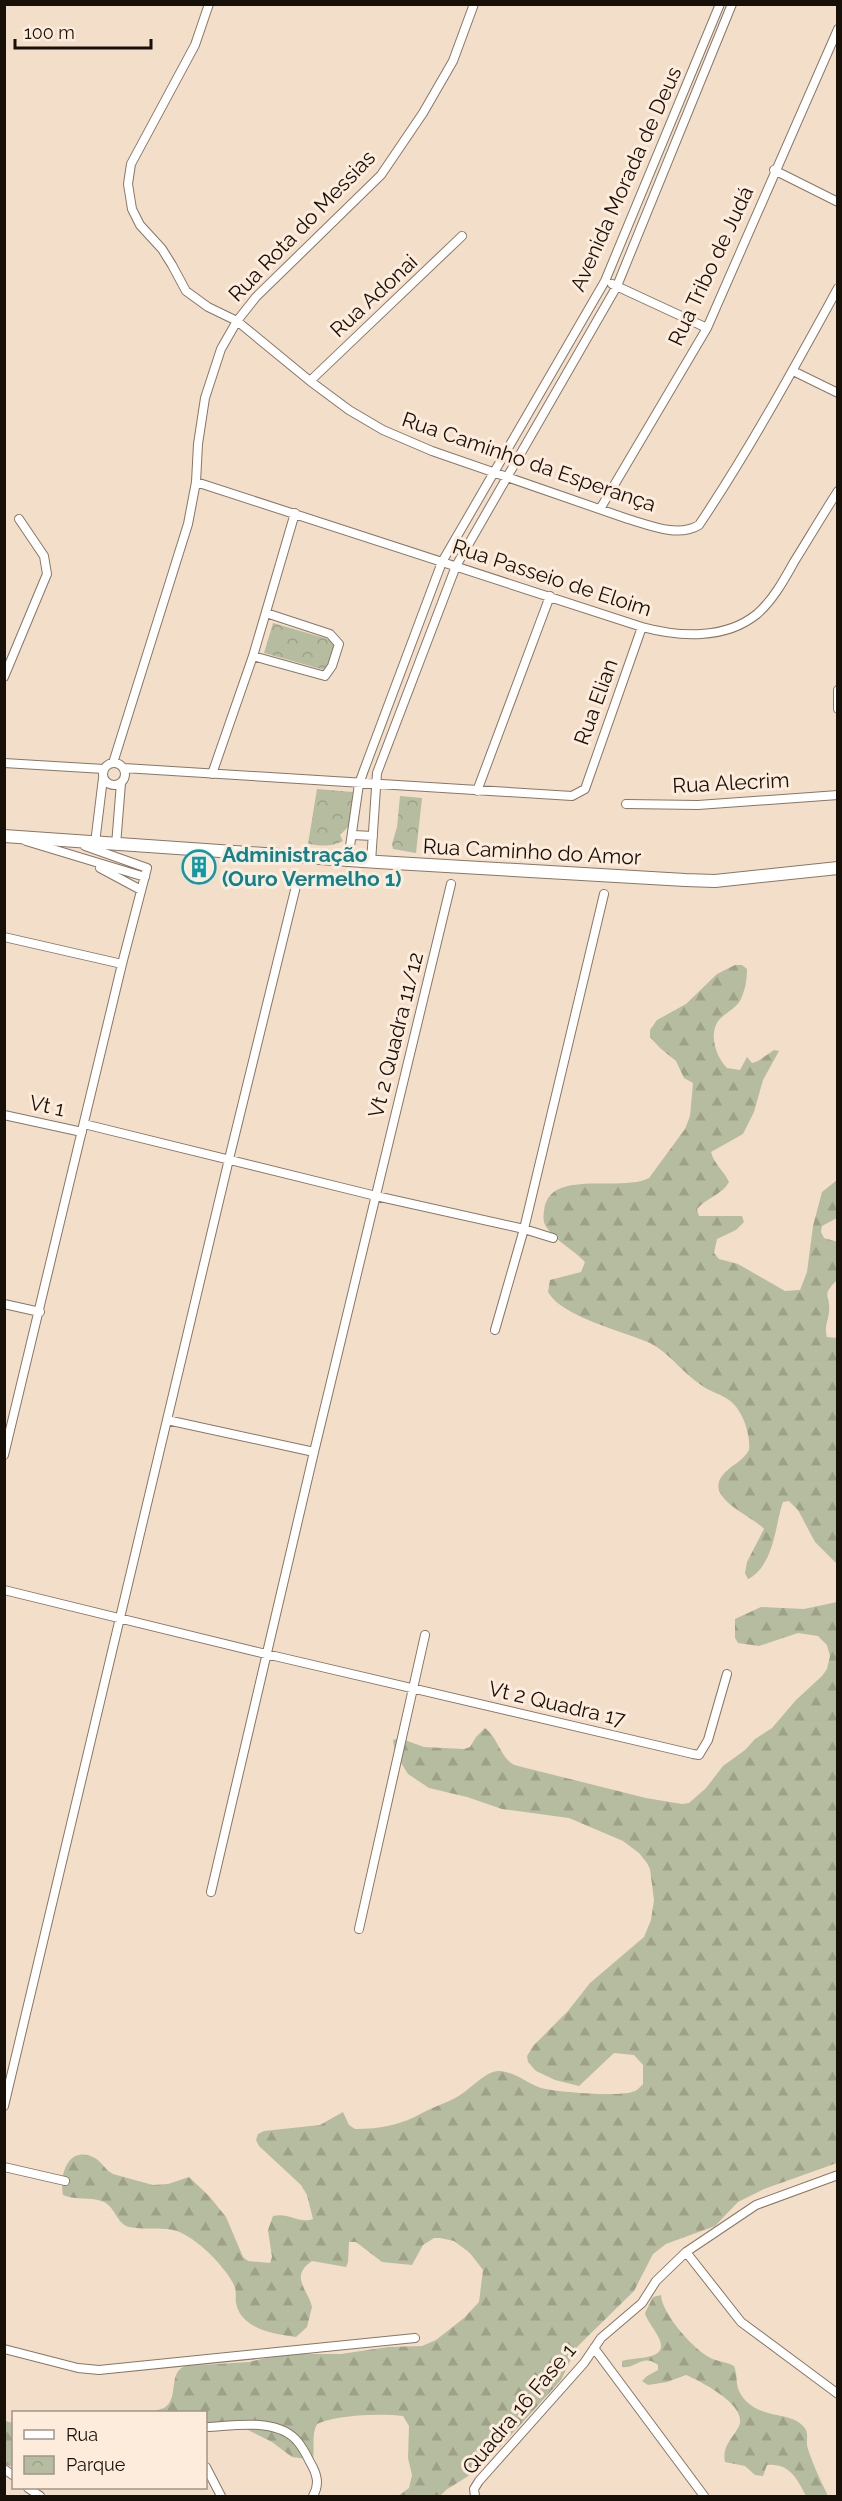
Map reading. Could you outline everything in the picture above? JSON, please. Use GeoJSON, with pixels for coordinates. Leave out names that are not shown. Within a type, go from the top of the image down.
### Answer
{"type":"FeatureCollection","features":[{"type":"Feature","properties":{"kind":"street","name":"Rua Caminho da Esperança"},"geometry":{"type":"LineString","coordinates":[[209,4],[191,54],[134,157],[129,198],[140,225],[162,249],[186,291],[208,307],[237,321],[310,381],[349,410],[383,430],[492,472],[600,509],[665,529],[688,530],[699,525],[729,480],[793,371],[837,288]]}},
{"type":"Feature","properties":{"kind":"street","name":"Rua Rota do Messias"},"geometry":{"type":"LineString","coordinates":[[113,763],[188,524],[205,398],[218,357],[237,321],[256,297],[381,175],[448,71],[461,43],[474,4]]}},
{"type":"Feature","properties":{"kind":"street","name":"Avenida Morada de Deus"},"geometry":{"type":"LineString","coordinates":[[348,860],[359,784],[442,562],[492,472],[605,281],[720,4]]}},
{"type":"Feature","properties":{"kind":"street","name":"Avenida Morada de Deus"},"geometry":{"type":"LineString","coordinates":[[371,862],[377,773],[456,566],[617,286],[732,4]]}},
{"type":"Feature","properties":{"kind":"street","name":"Rua Tribo de Judá"},"geometry":{"type":"LineString","coordinates":[[600,509],[707,328],[837,29]]}},
{"type":"Feature","properties":{"kind":"street"},"geometry":{"type":"LineString","coordinates":[[706,39],[717,43]]}},
{"type":"Feature","properties":{"kind":"street"},"geometry":{"type":"LineString","coordinates":[[774,170],[837,202]]}},
{"type":"Feature","properties":{"kind":"street","name":"Rua Adonai"},"geometry":{"type":"LineString","coordinates":[[310,381],[462,236]]}},
{"type":"Feature","properties":{"kind":"street"},"geometry":{"type":"LineString","coordinates":[[605,281],[707,328]]}},
{"type":"Feature","properties":{"kind":"street"},"geometry":{"type":"LineString","coordinates":[[793,371],[837,393]]}},
{"type":"Feature","properties":{"kind":"street","name":"Rua Passeio de Eloim"},"geometry":{"type":"LineString","coordinates":[[195,482],[642,627],[673,634],[707,633],[735,627],[757,614],[777,591],[837,491]]}},
{"type":"Feature","properties":{"kind":"street"},"geometry":{"type":"LineString","coordinates":[[212,774],[253,656],[295,513]]}},
{"type":"Feature","properties":{"kind":"street"},"geometry":{"type":"LineString","coordinates":[[4,677],[47,574],[44,556],[19,519]]}},
{"type":"Feature","properties":{"kind":"street"},"geometry":{"type":"LineString","coordinates":[[95,843],[104,774],[113,763],[124,768],[477,791],[550,596]]}},
{"type":"Feature","properties":{"kind":"street"},"geometry":{"type":"LineString","coordinates":[[253,656],[325,676],[332,666],[339,644],[330,634],[266,613]]}},
{"type":"Feature","properties":{"kind":"street","name":"Rua Elian"},"geometry":{"type":"LineString","coordinates":[[477,791],[557,797],[572,796],[585,789],[642,627]]}},
{"type":"Feature","properties":{"kind":"street"},"geometry":{"type":"LineString","coordinates":[[837,690],[837,709]]}},
{"type":"Feature","properties":{"kind":"street"},"geometry":{"type":"LineString","coordinates":[[4,763],[104,774]]}},
{"type":"Feature","properties":{"kind":"street"},"geometry":{"type":"LineString","coordinates":[[116,845],[124,768]]}},
{"type":"Feature","properties":{"kind":"street"},"geometry":{"type":"LineString","coordinates":[[104,774],[111,785],[121,783]]}},
{"type":"Feature","properties":{"kind":"street","name":"Rua Alecrim"},"geometry":{"type":"LineString","coordinates":[[626,804],[698,805],[837,795]]}},
{"type":"Feature","properties":{"kind":"street"},"geometry":{"type":"LineString","coordinates":[[353,835],[373,836]]}},
{"type":"Feature","properties":{"kind":"street"},"geometry":{"type":"LineString","coordinates":[[8,836],[72,856],[146,872]]}},
{"type":"Feature","properties":{"kind":"street","name":"Rua Caminho do Amor"},"geometry":{"type":"LineString","coordinates":[[8,836],[371,862],[715,881],[837,868]]}},
{"type":"Feature","properties":{"kind":"street"},"geometry":{"type":"LineString","coordinates":[[52,840],[97,849],[146,872]]}},
{"type":"Feature","properties":{"kind":"street"},"geometry":{"type":"LineString","coordinates":[[72,856],[111,873],[141,890]]}},
{"type":"Feature","properties":{"kind":"street"},"geometry":{"type":"LineString","coordinates":[[4,1455],[146,872]]}},
{"type":"Feature","properties":{"kind":"street"},"geometry":{"type":"LineString","coordinates":[[4,2106],[298,878]]}},
{"type":"Feature","properties":{"kind":"street","name":"Vt 2 Quadra 11/12"},"geometry":{"type":"LineString","coordinates":[[211,1892],[314,1452],[452,884]]}},
{"type":"Feature","properties":{"kind":"street"},"geometry":{"type":"LineString","coordinates":[[495,1330],[524,1229],[604,894]]}},
{"type":"Feature","properties":{"kind":"street"},"geometry":{"type":"LineString","coordinates":[[4,938],[122,964]]}},
{"type":"Feature","properties":{"kind":"street","name":"Vt 1"},"geometry":{"type":"LineString","coordinates":[[4,1115],[83,1128],[229,1159],[554,1238]]}},
{"type":"Feature","properties":{"kind":"street"},"geometry":{"type":"LineString","coordinates":[[4,1304],[40,1312]]}},
{"type":"Feature","properties":{"kind":"street"},"geometry":{"type":"LineString","coordinates":[[168,1419],[314,1452]]}},
{"type":"Feature","properties":{"kind":"street","name":"Vt 2 Quadra 17"},"geometry":{"type":"LineString","coordinates":[[4,1590],[413,1689],[699,1755],[708,1740],[727,1674]]}},
{"type":"Feature","properties":{"kind":"street"},"geometry":{"type":"LineString","coordinates":[[359,1929],[425,1635]]}},
{"type":"Feature","properties":{"kind":"street"},"geometry":{"type":"LineString","coordinates":[[4,2167],[65,2181]]}},
{"type":"Feature","properties":{"kind":"street","name":"Quadra 16 Fase 1"},"geometry":{"type":"LineString","coordinates":[[474,2495],[479,2481],[584,2363],[612,2326],[642,2303],[656,2281],[686,2252],[756,2205],[836,2179]]}},
{"type":"Feature","properties":{"kind":"street"},"geometry":{"type":"LineString","coordinates":[[686,2252],[741,2322],[837,2394]]}},
{"type":"Feature","properties":{"kind":"street"},"geometry":{"type":"LineString","coordinates":[[4,2349],[78,2368],[99,2370],[415,2338]]}},
{"type":"Feature","properties":{"kind":"street"},"geometry":{"type":"LineString","coordinates":[[594,2348],[704,2496]]}},
{"type":"Feature","properties":{"kind":"street"},"geometry":{"type":"LineString","coordinates":[[207,2427],[255,2426],[281,2430],[298,2441],[314,2468],[318,2482],[318,2488],[313,2496]]}},
{"type":"Feature","properties":{"kind":"street"},"geometry":{"type":"LineString","coordinates":[[207,2469],[221,2496]]}},
{"type":"Feature","properties":{"kind":"green space"},"geometry":{"type":"Polygon","coordinates":[[[273,623],[335,641],[328,671],[264,653],[273,623]]]}},
{"type":"Feature","properties":{"kind":"green space"},"geometry":{"type":"Polygon","coordinates":[[[317,789],[353,792],[350,825],[340,835],[343,841],[326,846],[308,844],[317,789]]]}},
{"type":"Feature","properties":{"kind":"green space"},"geometry":{"type":"Polygon","coordinates":[[[400,796],[422,798],[416,853],[393,849],[400,796]]]}},
{"type":"Feature","properties":{"kind":"green space"},"geometry":{"type":"Polygon","coordinates":[[[735,965],[742,965],[747,969],[746,981],[740,1001],[716,1025],[714,1038],[720,1058],[727,1068],[740,1070],[747,1057],[752,1063],[774,1050],[779,1051],[763,1080],[754,1112],[743,1134],[711,1152],[729,1182],[697,1209],[699,1216],[742,1216],[744,1222],[736,1230],[717,1239],[714,1253],[719,1259],[738,1264],[785,1291],[800,1290],[807,1272],[813,1226],[822,1192],[837,1180],[837,1218],[822,1226],[821,1232],[824,1238],[838,1242],[837,1280],[827,1296],[829,1312],[826,1330],[827,1337],[837,1338],[837,1564],[815,1542],[798,1510],[789,1501],[783,1502],[767,1557],[756,1573],[748,1579],[745,1573],[747,1562],[764,1529],[732,1506],[720,1492],[718,1484],[725,1472],[743,1458],[749,1450],[749,1437],[742,1416],[729,1400],[690,1377],[650,1343],[579,1316],[555,1301],[548,1292],[550,1280],[581,1272],[585,1262],[551,1233],[543,1218],[548,1198],[558,1189],[571,1185],[636,1182],[649,1178],[685,1129],[690,1116],[693,1083],[684,1078],[676,1061],[650,1037],[650,1030],[657,1020],[686,1004],[717,974],[735,965]]]}},
{"type":"Feature","properties":{"kind":"green space"},"geometry":{"type":"Polygon","coordinates":[[[837,1602],[837,2163],[764,2189],[738,2202],[715,2226],[666,2244],[653,2254],[634,2291],[577,2347],[561,2380],[481,2468],[440,2496],[398,2496],[409,2488],[412,2475],[408,2458],[409,2426],[403,2416],[359,2416],[317,2424],[313,2460],[292,2457],[272,2442],[236,2424],[207,2425],[207,2411],[153,2411],[169,2404],[177,2373],[186,2366],[249,2362],[283,2354],[341,2354],[388,2347],[422,2346],[436,2340],[464,2318],[479,2302],[483,2270],[470,2253],[454,2241],[440,2238],[434,2238],[423,2245],[412,2265],[382,2262],[356,2242],[349,2242],[346,2267],[312,2261],[302,2272],[302,2283],[312,2307],[307,2327],[296,2337],[269,2332],[244,2319],[236,2303],[234,2285],[226,2271],[214,2257],[193,2240],[174,2230],[129,2227],[122,2223],[104,2202],[63,2195],[64,2171],[72,2158],[86,2155],[95,2158],[113,2174],[153,2185],[168,2184],[189,2177],[226,2217],[243,2257],[248,2261],[270,2263],[272,2257],[268,2230],[273,2216],[284,2215],[303,2220],[313,2219],[307,2195],[301,2185],[259,2146],[256,2140],[258,2134],[264,2131],[320,2125],[343,2112],[349,2125],[355,2129],[391,2125],[453,2099],[488,2074],[499,2071],[511,2073],[549,2090],[601,2094],[625,2093],[635,2091],[643,2084],[643,2065],[634,2055],[614,2053],[579,2086],[555,2080],[536,2071],[528,2062],[527,2056],[534,2045],[568,2011],[590,1983],[644,1937],[651,1920],[654,1900],[650,1869],[647,1863],[639,1853],[623,1841],[569,1818],[502,1809],[467,1797],[429,1788],[408,1774],[395,1753],[393,1740],[399,1738],[424,1747],[464,1749],[470,1747],[485,1728],[505,1757],[514,1765],[646,1798],[682,1804],[689,1803],[706,1788],[723,1766],[772,1728],[827,1669],[830,1656],[827,1645],[818,1636],[798,1633],[759,1646],[738,1643],[735,1638],[735,1619],[761,1607],[804,1609],[837,1602]]]}},
{"type":"Feature","properties":{"kind":"green space"},"geometry":{"type":"Polygon","coordinates":[[[661,2295],[666,2311],[672,2320],[701,2352],[710,2358],[734,2366],[738,2390],[747,2402],[764,2412],[791,2418],[804,2427],[807,2432],[807,2446],[810,2455],[828,2496],[806,2496],[792,2473],[782,2467],[767,2465],[763,2476],[755,2475],[745,2466],[725,2462],[726,2448],[740,2420],[738,2412],[713,2389],[686,2375],[667,2382],[648,2385],[642,2381],[658,2370],[658,2365],[653,2362],[644,2361],[622,2367],[622,2361],[651,2356],[658,2353],[661,2348],[661,2342],[645,2313],[653,2297],[661,2295]]]}},
{"type":"Feature","properties":{"kind":"green space"},"geometry":{"type":"Polygon","coordinates":[[[5,2421],[12,2423],[12,2467],[5,2464],[5,2421]]]}},
{"type":"Feature","properties":{"kind":"place","name":"Administração (Ouro Vermelho 1)"},"geometry":{"type":"Point","coordinates":[199,867]}}]}
